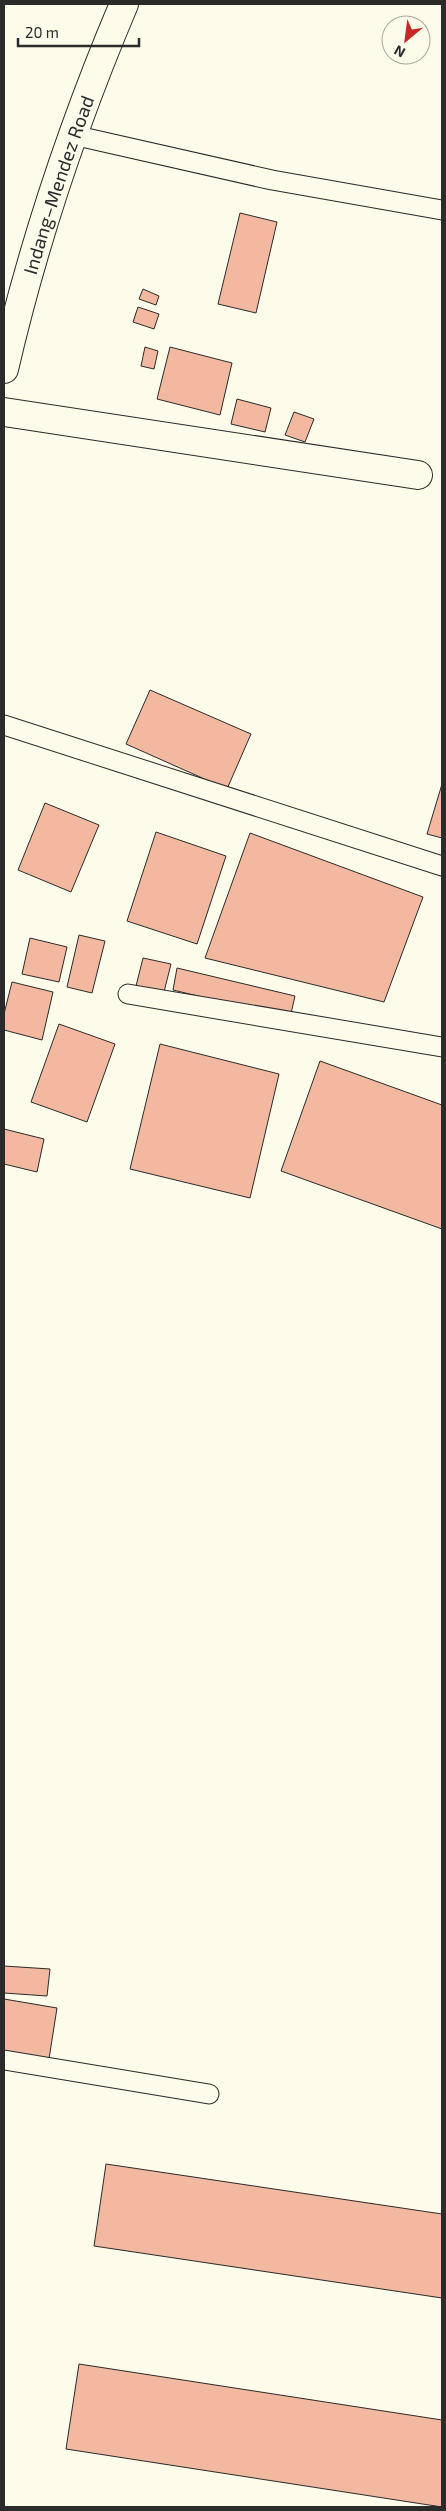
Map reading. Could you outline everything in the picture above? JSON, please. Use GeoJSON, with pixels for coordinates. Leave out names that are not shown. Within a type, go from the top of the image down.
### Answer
{"type":"FeatureCollection","features":[{"type":"Feature","properties":{"kind":"street","name":"Indang–Mendez Road"},"geometry":{"type":"LineString","coordinates":[[4,369],[19,305],[73,135],[124,4]]}},
{"type":"Feature","properties":{"kind":"street"},"geometry":{"type":"LineString","coordinates":[[4,412],[418,475]]}},
{"type":"Feature","properties":{"kind":"lane"},"geometry":{"type":"LineString","coordinates":[[73,135],[272,180],[442,210]]}},
{"type":"Feature","properties":{"kind":"lane"},"geometry":{"type":"LineString","coordinates":[[4,725],[442,866]]}},
{"type":"Feature","properties":{"kind":"lane"},"geometry":{"type":"LineString","coordinates":[[128,994],[442,1047]]}},
{"type":"Feature","properties":{"kind":"lane"},"geometry":{"type":"LineString","coordinates":[[4,2060],[209,2094]]}},
{"type":"Feature","properties":{"kind":"building"},"geometry":{"type":"Polygon","coordinates":[[[240,213],[277,222],[256,313],[218,304],[240,213]]]}},
{"type":"Feature","properties":{"kind":"building"},"geometry":{"type":"Polygon","coordinates":[[[143,289],[159,296],[156,305],[139,299],[143,289]]]}},
{"type":"Feature","properties":{"kind":"building"},"geometry":{"type":"Polygon","coordinates":[[[138,307],[159,314],[154,329],[133,322],[138,307]]]}},
{"type":"Feature","properties":{"kind":"building"},"geometry":{"type":"Polygon","coordinates":[[[145,347],[158,351],[154,369],[141,366],[145,347]]]}},
{"type":"Feature","properties":{"kind":"building"},"geometry":{"type":"Polygon","coordinates":[[[170,347],[232,363],[220,415],[157,399],[170,347]]]}},
{"type":"Feature","properties":{"kind":"building"},"geometry":{"type":"Polygon","coordinates":[[[237,399],[271,408],[265,432],[231,424],[237,399]]]}},
{"type":"Feature","properties":{"kind":"building"},"geometry":{"type":"Polygon","coordinates":[[[294,412],[314,419],[305,442],[285,435],[294,412]]]}},
{"type":"Feature","properties":{"kind":"building"},"geometry":{"type":"Polygon","coordinates":[[[150,690],[251,734],[227,789],[126,744],[150,690]]]}},
{"type":"Feature","properties":{"kind":"building"},"geometry":{"type":"Polygon","coordinates":[[[442,784],[442,838],[427,834],[442,784]]]}},
{"type":"Feature","properties":{"kind":"building"},"geometry":{"type":"Polygon","coordinates":[[[45,803],[99,825],[71,892],[18,870],[45,803]]]}},
{"type":"Feature","properties":{"kind":"building"},"geometry":{"type":"Polygon","coordinates":[[[156,832],[226,856],[197,944],[127,921],[156,832]]]}},
{"type":"Feature","properties":{"kind":"building"},"geometry":{"type":"Polygon","coordinates":[[[250,833],[423,897],[384,1002],[205,958],[250,833]]]}},
{"type":"Feature","properties":{"kind":"building"},"geometry":{"type":"Polygon","coordinates":[[[79,935],[105,941],[92,993],[67,987],[79,935]]]}},
{"type":"Feature","properties":{"kind":"building"},"geometry":{"type":"Polygon","coordinates":[[[30,938],[67,947],[59,982],[22,974],[30,938]]]}},
{"type":"Feature","properties":{"kind":"building"},"geometry":{"type":"Polygon","coordinates":[[[143,958],[171,964],[164,992],[136,986],[143,958]]]}},
{"type":"Feature","properties":{"kind":"building"},"geometry":{"type":"Polygon","coordinates":[[[177,968],[295,996],[290,1018],[173,990],[177,968]]]}},
{"type":"Feature","properties":{"kind":"building"},"geometry":{"type":"Polygon","coordinates":[[[12,982],[53,992],[42,1040],[4,1030],[4,1014],[12,982]]]}},
{"type":"Feature","properties":{"kind":"building"},"geometry":{"type":"Polygon","coordinates":[[[59,1024],[115,1044],[87,1122],[31,1102],[59,1024]]]}},
{"type":"Feature","properties":{"kind":"building"},"geometry":{"type":"Polygon","coordinates":[[[160,1044],[279,1074],[250,1198],[130,1169],[160,1044]]]}},
{"type":"Feature","properties":{"kind":"building"},"geometry":{"type":"Polygon","coordinates":[[[320,1061],[442,1105],[442,1229],[281,1171],[320,1061]]]}},
{"type":"Feature","properties":{"kind":"building"},"geometry":{"type":"Polygon","coordinates":[[[4,1129],[44,1139],[37,1172],[4,1164],[4,1129]]]}},
{"type":"Feature","properties":{"kind":"building"},"geometry":{"type":"Polygon","coordinates":[[[4,1966],[50,1969],[47,1996],[4,1993],[4,1966]]]}},
{"type":"Feature","properties":{"kind":"building"},"geometry":{"type":"Polygon","coordinates":[[[4,1999],[57,2008],[49,2059],[4,2052],[4,1999]]]}},
{"type":"Feature","properties":{"kind":"building"},"geometry":{"type":"Polygon","coordinates":[[[106,2164],[442,2214],[442,2298],[94,2246],[106,2164]]]}},
{"type":"Feature","properties":{"kind":"building"},"geometry":{"type":"Polygon","coordinates":[[[79,2364],[442,2420],[442,2507],[66,2449],[79,2364]]]}}]}
